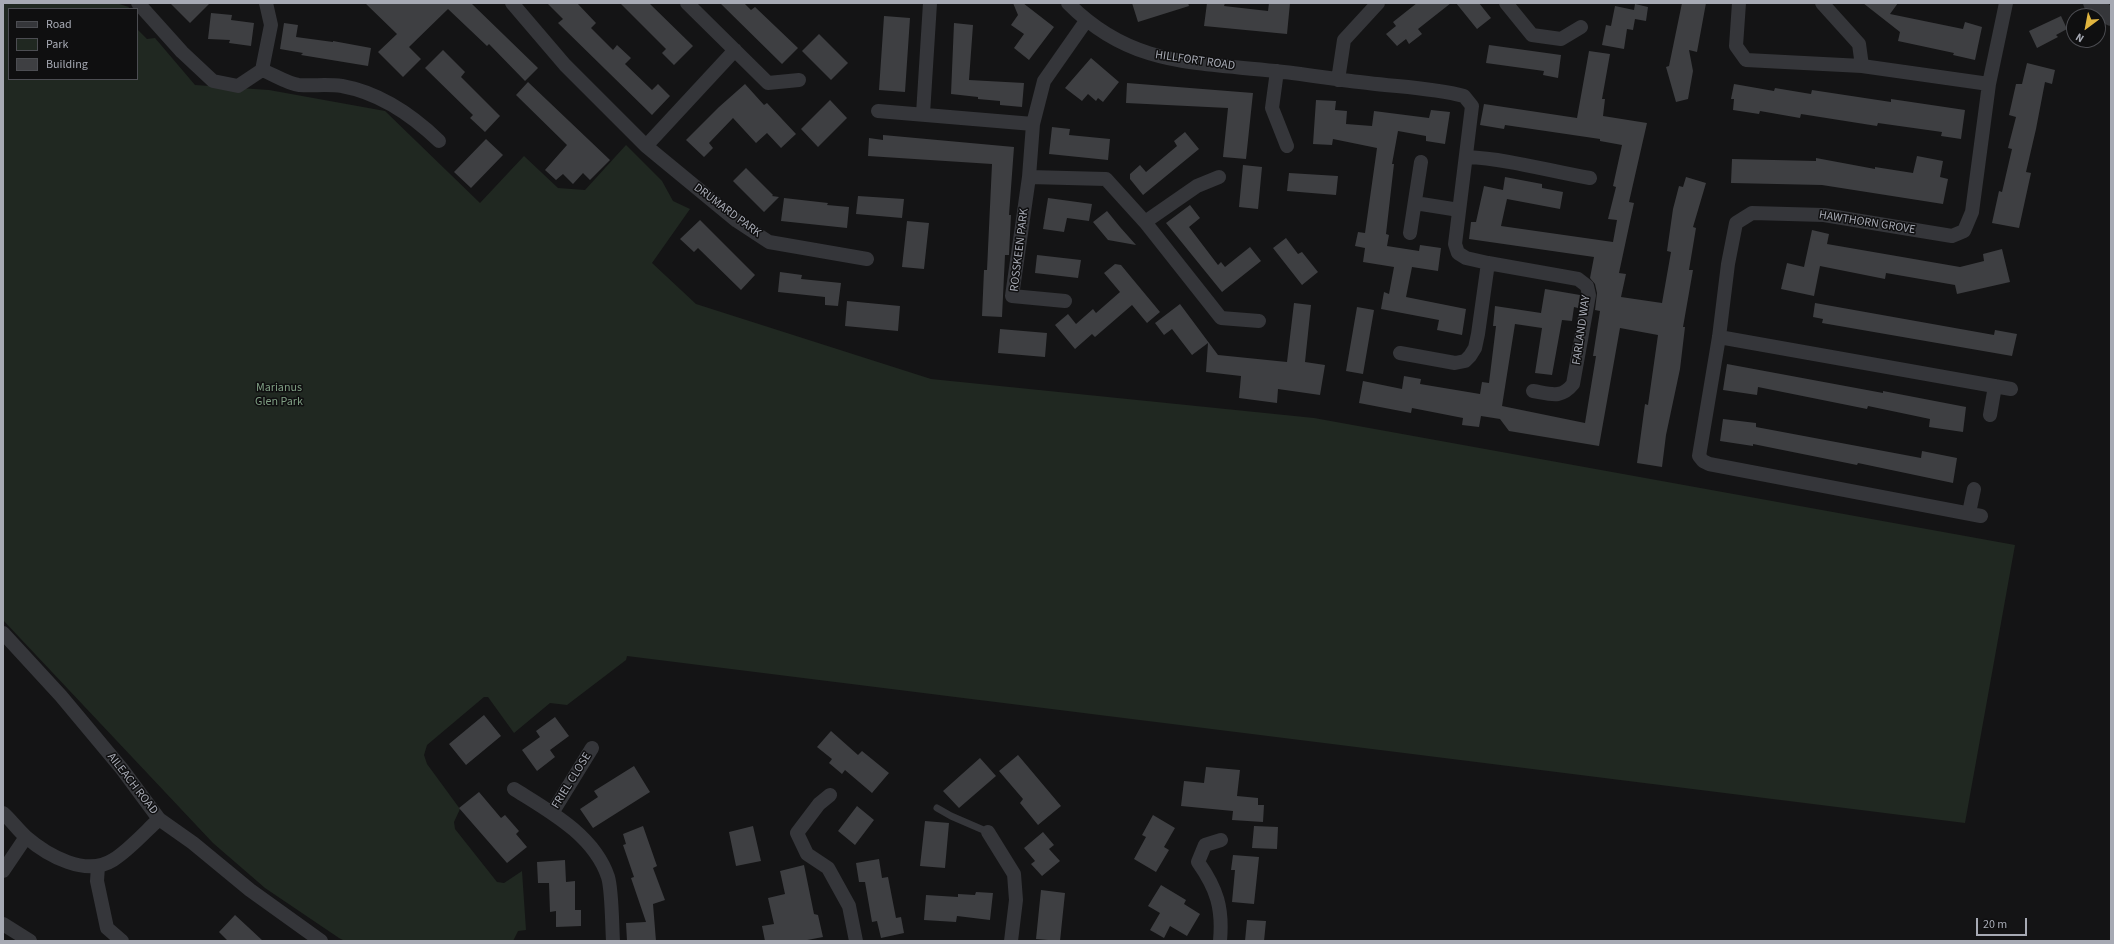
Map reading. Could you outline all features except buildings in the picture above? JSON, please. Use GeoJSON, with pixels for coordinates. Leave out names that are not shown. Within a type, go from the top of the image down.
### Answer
{"type":"FeatureCollection","features":[{"type":"Feature","properties":{"kind":"street"},"geometry":{"type":"LineString","coordinates":[[138,3],[182,52],[213,81],[238,86],[262,70],[271,25],[266,3]]}},
{"type":"Feature","properties":{"kind":"street","name":"DRUMARD PARK"},"geometry":{"type":"LineString","coordinates":[[512,3],[565,65],[646,146],[737,222],[769,242],[867,259]]}},
{"type":"Feature","properties":{"kind":"street"},"geometry":{"type":"LineString","coordinates":[[687,3],[768,84],[799,80]]}},
{"type":"Feature","properties":{"kind":"street"},"geometry":{"type":"LineString","coordinates":[[923,114],[930,3]]}},
{"type":"Feature","properties":{"kind":"street","name":"HILLFORT ROAD"},"geometry":{"type":"LineString","coordinates":[[1068,3],[1086,21],[1115,40],[1148,54],[1184,62],[1277,71],[1338,80]]}},
{"type":"Feature","properties":{"kind":"street"},"geometry":{"type":"LineString","coordinates":[[1338,80],[1344,40],[1378,3]]}},
{"type":"Feature","properties":{"kind":"street"},"geometry":{"type":"LineString","coordinates":[[1506,3],[1532,36],[1561,39],[1581,27]]}},
{"type":"Feature","properties":{"kind":"street"},"geometry":{"type":"LineString","coordinates":[[1739,3],[1736,46],[1746,60],[1862,66],[1989,84]]}},
{"type":"Feature","properties":{"kind":"street"},"geometry":{"type":"LineString","coordinates":[[1822,3],[1859,44],[1862,66]]}},
{"type":"Feature","properties":{"kind":"street","name":"HAWTHORN GROVE"},"geometry":{"type":"LineString","coordinates":[[1974,489],[1975,515],[1709,464],[1703,462],[1699,456],[1719,337],[1728,264],[1736,223],[1752,214],[1824,215],[1952,236],[1964,231],[1972,212],[1989,84],[2006,3]]}},
{"type":"Feature","properties":{"kind":"street"},"geometry":{"type":"LineString","coordinates":[[2092,3],[2111,17]]}},
{"type":"Feature","properties":{"kind":"street","name":"ROSSKEEN PARK"},"geometry":{"type":"LineString","coordinates":[[1065,301],[1012,296],[1029,177],[1033,124],[1044,81],[1086,21]]}},
{"type":"Feature","properties":{"kind":"street"},"geometry":{"type":"LineString","coordinates":[[646,146],[735,50]]}},
{"type":"Feature","properties":{"kind":"street"},"geometry":{"type":"LineString","coordinates":[[262,70],[298,85],[321,84],[343,86],[383,99],[416,120],[439,142]]}},
{"type":"Feature","properties":{"kind":"street"},"geometry":{"type":"LineString","coordinates":[[1277,71],[1272,108],[1287,146]]}},
{"type":"Feature","properties":{"kind":"street","name":"FARLAND WAY"},"geometry":{"type":"LineString","coordinates":[[1338,80],[1464,96],[1472,106],[1467,157],[1455,244],[1458,253],[1466,258],[1488,263],[1578,279],[1587,286],[1589,295],[1573,384],[1567,391],[1559,395],[1533,391]]}},
{"type":"Feature","properties":{"kind":"street"},"geometry":{"type":"LineString","coordinates":[[878,111],[1033,124]]}},
{"type":"Feature","properties":{"kind":"street"},"geometry":{"type":"LineString","coordinates":[[1467,157],[1517,162],[1545,170],[1590,178]]}},
{"type":"Feature","properties":{"kind":"street"},"geometry":{"type":"LineString","coordinates":[[1410,233],[1421,162]]}},
{"type":"Feature","properties":{"kind":"street"},"geometry":{"type":"LineString","coordinates":[[1029,177],[1106,179],[1145,222],[1221,318],[1259,321]]}},
{"type":"Feature","properties":{"kind":"street"},"geometry":{"type":"LineString","coordinates":[[1145,222],[1197,186],[1219,178]]}},
{"type":"Feature","properties":{"kind":"street"},"geometry":{"type":"LineString","coordinates":[[1415,203],[1459,210]]}},
{"type":"Feature","properties":{"kind":"street"},"geometry":{"type":"LineString","coordinates":[[1400,353],[1455,363],[1465,361],[1470,356],[1475,348],[1478,334],[1488,263]]}},
{"type":"Feature","properties":{"kind":"street"},"geometry":{"type":"LineString","coordinates":[[1719,337],[2011,389]]}},
{"type":"Feature","properties":{"kind":"street"},"geometry":{"type":"LineString","coordinates":[[1990,416],[1995,386]]}},
{"type":"Feature","properties":{"kind":"street","name":"AILEACH ROAD"},"geometry":{"type":"LineString","coordinates":[[3,633],[61,696],[122,769],[159,819],[193,843],[250,890],[322,941]]}},
{"type":"Feature","properties":{"kind":"street","name":"FRIEL CLOSE"},"geometry":{"type":"LineString","coordinates":[[552,813],[592,748]]}},
{"type":"Feature","properties":{"kind":"street","name":"FRIEL CLOSE"},"geometry":{"type":"LineString","coordinates":[[514,789],[552,813],[592,847],[608,878],[613,941]]}},
{"type":"Feature","properties":{"kind":"street"},"geometry":{"type":"LineString","coordinates":[[830,795],[819,804],[797,832],[807,854],[828,868],[849,906],[856,941]]}},
{"type":"Feature","properties":{"kind":"street"},"geometry":{"type":"LineString","coordinates":[[3,812],[26,837],[65,861],[77,865],[98,866],[113,860],[159,819]]}},
{"type":"Feature","properties":{"kind":"street"},"geometry":{"type":"LineString","coordinates":[[988,832],[1014,874],[1016,900],[1011,941]]}},
{"type":"Feature","properties":{"kind":"street"},"geometry":{"type":"LineString","coordinates":[[3,871],[26,837]]}},
{"type":"Feature","properties":{"kind":"street"},"geometry":{"type":"LineString","coordinates":[[1220,941],[1220,909],[1216,893],[1198,862],[1205,845],[1221,840]]}},
{"type":"Feature","properties":{"kind":"street"},"geometry":{"type":"LineString","coordinates":[[98,866],[97,881],[107,928],[122,941]]}},
{"type":"Feature","properties":{"kind":"street"},"geometry":{"type":"LineString","coordinates":[[3,924],[30,941]]}},
{"type":"Feature","properties":{"kind":"lane"},"geometry":{"type":"LineString","coordinates":[[937,808],[951,816],[988,832]]}},
{"type":"Feature","properties":{"kind":"green space","name":"Marianus Glen Park"},"geometry":{"type":"Polygon","coordinates":[[[3,3],[116,3],[129,7],[8,8],[8,80],[138,80],[138,30],[147,39],[155,38],[195,85],[269,90],[385,111],[480,203],[524,156],[558,188],[585,190],[626,145],[662,181],[673,201],[690,209],[652,263],[696,304],[931,379],[1314,418],[2015,545],[1965,823],[627,656],[626,660],[567,705],[550,703],[514,733],[488,697],[484,697],[427,745],[424,755],[427,764],[460,809],[454,822],[455,829],[497,882],[504,883],[522,871],[526,930],[518,931],[513,941],[345,941],[339,938],[265,888],[213,843],[3,620],[3,3]]]}}]}
